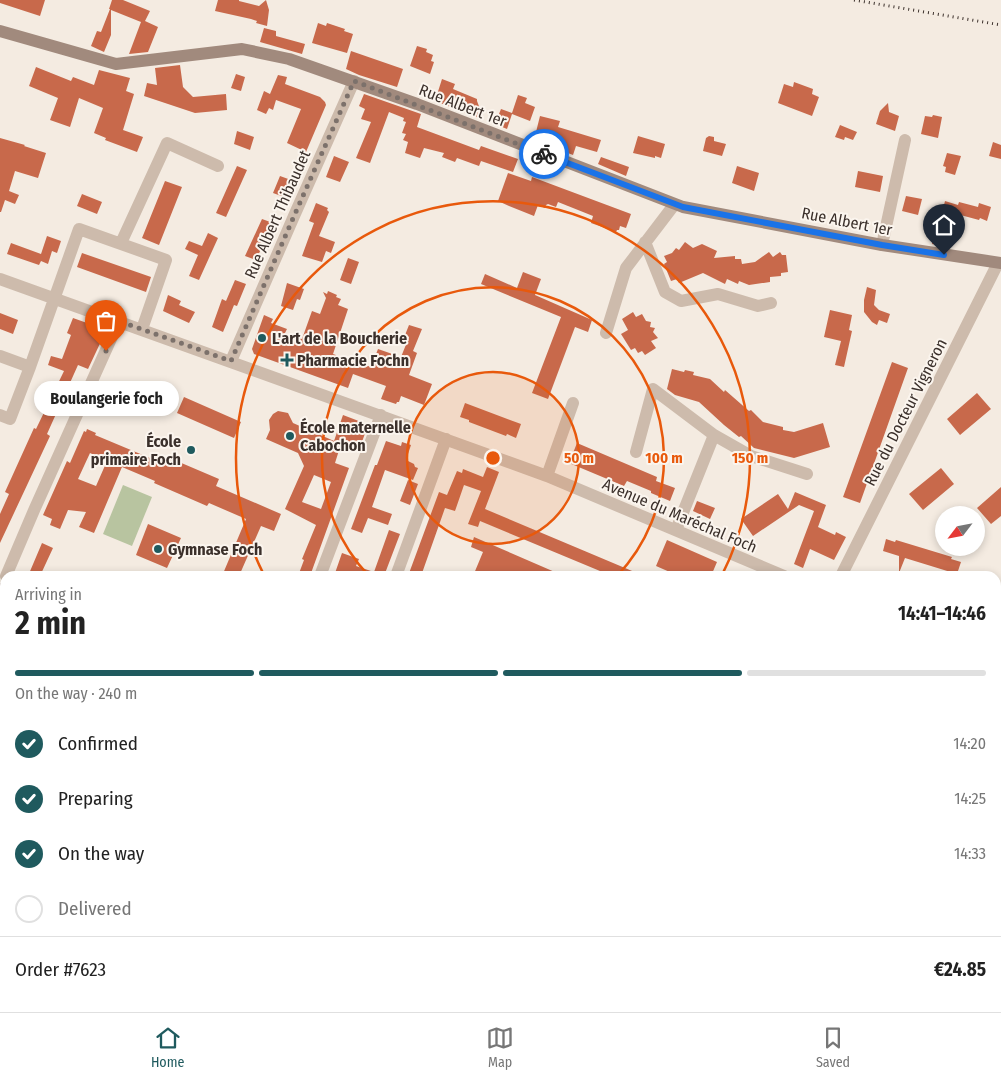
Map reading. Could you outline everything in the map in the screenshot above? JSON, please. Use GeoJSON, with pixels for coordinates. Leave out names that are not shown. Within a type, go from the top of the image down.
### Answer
{"type":"FeatureCollection","features":[{"type":"Feature","properties":{"kind":"street","name":"Rue Albert 1er"},"geometry":{"type":"LineString","coordinates":[[0,31],[116,64],[242,49],[289,59],[417,104],[674,205],[882,245],[1000,263]]}},
{"type":"Feature","properties":{"kind":"street","name":"Rue Albert Thibaudet"},"geometry":{"type":"LineString","coordinates":[[231,361],[354,81]]}},
{"type":"Feature","properties":{"kind":"street"},"geometry":{"type":"LineString","coordinates":[[882,245],[905,140]]}},
{"type":"Feature","properties":{"kind":"street"},"geometry":{"type":"LineString","coordinates":[[121,243],[167,143],[218,166]]}},
{"type":"Feature","properties":{"kind":"street"},"geometry":{"type":"LineString","coordinates":[[606,334],[626,268],[674,205]]}},
{"type":"Feature","properties":{"kind":"street"},"geometry":{"type":"LineString","coordinates":[[0,415],[10,419],[79,229],[166,260],[142,329]]}},
{"type":"Feature","properties":{"kind":"street"},"geometry":{"type":"LineString","coordinates":[[645,242],[665,292],[681,302],[718,294],[758,306],[771,303]]}},
{"type":"Feature","properties":{"kind":"street","name":"Rue du Docteur Vigneron"},"geometry":{"type":"LineString","coordinates":[[844,571],[1000,263]]}},
{"type":"Feature","properties":{"kind":"street","name":"Avenue du Maréchal Foch"},"geometry":{"type":"LineString","coordinates":[[0,279],[382,415],[546,476],[772,571]]}},
{"type":"Feature","properties":{"kind":"street"},"geometry":{"type":"LineString","coordinates":[[9,571],[119,321]]}},
{"type":"Feature","properties":{"kind":"street"},"geometry":{"type":"LineString","coordinates":[[0,356],[30,367]]}},
{"type":"Feature","properties":{"kind":"street"},"geometry":{"type":"LineString","coordinates":[[636,452],[653,389],[714,435],[751,456],[807,474]]}},
{"type":"Feature","properties":{"kind":"street"},"geometry":{"type":"LineString","coordinates":[[546,476],[573,403]]}},
{"type":"Feature","properties":{"kind":"street"},"geometry":{"type":"LineString","coordinates":[[322,571],[382,415]]}},
{"type":"Feature","properties":{"kind":"street"},"geometry":{"type":"LineString","coordinates":[[676,530],[714,435]]}},
{"type":"Feature","properties":{"kind":"street"},"geometry":{"type":"LineString","coordinates":[[398,571],[446,439]]}},
{"type":"Feature","properties":{"kind":"green space"},"geometry":{"type":"Polygon","coordinates":[[[123,485],[152,497],[132,546],[103,534],[123,485]]]}},
{"type":"Feature","properties":{"kind":"building"},"geometry":{"type":"Polygon","coordinates":[[[0,0],[45,0],[40,16],[0,3],[0,0]]]}},
{"type":"Feature","properties":{"kind":"building"},"geometry":{"type":"Polygon","coordinates":[[[112,0],[123,0],[150,11],[145,21],[158,27],[148,52],[129,54],[141,22],[111,10],[111,35],[104,52],[91,46],[97,31],[101,32],[112,0]]]}},
{"type":"Feature","properties":{"kind":"building"},"geometry":{"type":"Polygon","coordinates":[[[218,0],[239,0],[259,6],[266,0],[269,10],[267,26],[256,23],[257,21],[251,19],[215,11],[218,0]]]}},
{"type":"Feature","properties":{"kind":"building"},"geometry":{"type":"Polygon","coordinates":[[[318,23],[326,26],[327,23],[353,34],[347,53],[312,43],[318,23]]]}},
{"type":"Feature","properties":{"kind":"building"},"geometry":{"type":"Polygon","coordinates":[[[264,28],[276,31],[276,36],[305,44],[302,54],[260,42],[264,28]]]}},
{"type":"Feature","properties":{"kind":"building"},"geometry":{"type":"Polygon","coordinates":[[[417,46],[427,49],[426,52],[433,55],[431,61],[434,62],[430,74],[410,66],[417,46]]]}},
{"type":"Feature","properties":{"kind":"building"},"geometry":{"type":"Polygon","coordinates":[[[351,51],[403,69],[397,87],[346,69],[351,51]]]}},
{"type":"Feature","properties":{"kind":"building"},"geometry":{"type":"Polygon","coordinates":[[[180,65],[183,87],[193,97],[226,94],[227,110],[195,113],[144,96],[147,83],[157,85],[155,68],[180,65]]]}},
{"type":"Feature","properties":{"kind":"building"},"geometry":{"type":"Polygon","coordinates":[[[36,67],[71,81],[73,77],[94,85],[99,70],[130,78],[126,91],[134,94],[123,130],[143,137],[137,152],[105,140],[106,138],[94,133],[103,108],[79,98],[70,127],[50,120],[58,98],[29,86],[36,67]]]}},
{"type":"Feature","properties":{"kind":"building"},"geometry":{"type":"Polygon","coordinates":[[[236,74],[245,77],[241,91],[231,88],[236,74]]]}},
{"type":"Feature","properties":{"kind":"building"},"geometry":{"type":"Polygon","coordinates":[[[278,75],[287,77],[285,84],[320,97],[325,102],[326,105],[306,152],[287,143],[301,109],[276,100],[273,110],[269,108],[266,114],[257,110],[264,91],[270,94],[278,75]]]}},
{"type":"Feature","properties":{"kind":"building"},"geometry":{"type":"Polygon","coordinates":[[[442,79],[455,84],[453,89],[477,99],[480,109],[477,117],[435,101],[442,79]]]}},
{"type":"Feature","properties":{"kind":"building"},"geometry":{"type":"Polygon","coordinates":[[[794,82],[813,89],[812,94],[819,97],[812,116],[778,103],[784,84],[793,87],[794,82]]]}},
{"type":"Feature","properties":{"kind":"building"},"geometry":{"type":"Polygon","coordinates":[[[364,94],[421,114],[417,127],[479,150],[481,146],[518,159],[513,172],[481,161],[479,166],[457,158],[455,162],[442,157],[444,153],[424,148],[420,158],[405,153],[408,142],[403,140],[406,134],[402,133],[406,122],[403,121],[404,118],[389,112],[370,163],[356,158],[371,122],[361,119],[365,109],[359,106],[364,94]]]}},
{"type":"Feature","properties":{"kind":"building"},"geometry":{"type":"Polygon","coordinates":[[[518,95],[527,98],[525,103],[535,107],[530,121],[512,114],[507,129],[495,124],[501,109],[512,113],[518,95]]]}},
{"type":"Feature","properties":{"kind":"building"},"geometry":{"type":"Polygon","coordinates":[[[888,103],[889,112],[899,116],[895,131],[876,124],[880,111],[888,103]]]}},
{"type":"Feature","properties":{"kind":"building"},"geometry":{"type":"Polygon","coordinates":[[[933,115],[942,117],[938,138],[921,134],[925,116],[932,117],[933,115]]]}},
{"type":"Feature","properties":{"kind":"building"},"geometry":{"type":"Polygon","coordinates":[[[540,116],[560,121],[558,127],[601,140],[597,152],[576,146],[573,155],[534,140],[540,116]]]}},
{"type":"Feature","properties":{"kind":"building"},"geometry":{"type":"Polygon","coordinates":[[[840,125],[857,132],[853,140],[845,137],[844,140],[835,137],[840,125]]]}},
{"type":"Feature","properties":{"kind":"building"},"geometry":{"type":"Polygon","coordinates":[[[237,131],[254,137],[250,150],[234,144],[237,131]]]}},
{"type":"Feature","properties":{"kind":"building"},"geometry":{"type":"Polygon","coordinates":[[[638,136],[665,144],[661,158],[633,153],[638,136]]]}},
{"type":"Feature","properties":{"kind":"building"},"geometry":{"type":"Polygon","coordinates":[[[709,136],[714,137],[714,141],[726,144],[722,156],[703,151],[706,138],[709,136]]]}},
{"type":"Feature","properties":{"kind":"building"},"geometry":{"type":"Polygon","coordinates":[[[0,138],[46,153],[38,178],[15,171],[9,191],[19,195],[15,204],[5,200],[1,212],[0,212],[0,138]]]}},
{"type":"Feature","properties":{"kind":"building"},"geometry":{"type":"Polygon","coordinates":[[[993,142],[1001,145],[1001,159],[989,156],[993,142]]]}},
{"type":"Feature","properties":{"kind":"building"},"geometry":{"type":"Polygon","coordinates":[[[947,153],[961,156],[955,175],[945,172],[946,167],[943,166],[947,153]]]}},
{"type":"Feature","properties":{"kind":"building"},"geometry":{"type":"Polygon","coordinates":[[[334,156],[349,162],[340,182],[326,177],[334,156]]]}},
{"type":"Feature","properties":{"kind":"building"},"geometry":{"type":"Polygon","coordinates":[[[601,157],[629,167],[626,176],[598,164],[601,157]]]}},
{"type":"Feature","properties":{"kind":"building"},"geometry":{"type":"Polygon","coordinates":[[[237,166],[247,170],[226,217],[216,213],[237,166]]]}},
{"type":"Feature","properties":{"kind":"building"},"geometry":{"type":"Polygon","coordinates":[[[737,166],[759,173],[754,191],[732,183],[737,166]]]}},
{"type":"Feature","properties":{"kind":"building"},"geometry":{"type":"Polygon","coordinates":[[[858,171],[883,176],[880,192],[855,187],[858,171]]]}},
{"type":"Feature","properties":{"kind":"building"},"geometry":{"type":"Polygon","coordinates":[[[508,173],[531,181],[532,177],[631,214],[626,228],[620,226],[616,232],[591,223],[593,216],[558,202],[556,207],[548,204],[545,208],[538,205],[534,216],[498,201],[508,173]]]}},
{"type":"Feature","properties":{"kind":"building"},"geometry":{"type":"Polygon","coordinates":[[[280,176],[291,180],[284,197],[273,193],[280,176]]]}},
{"type":"Feature","properties":{"kind":"building"},"geometry":{"type":"Polygon","coordinates":[[[165,181],[182,187],[159,245],[142,238],[165,181]]]}},
{"type":"Feature","properties":{"kind":"building"},"geometry":{"type":"Polygon","coordinates":[[[82,194],[102,202],[97,214],[77,206],[82,194]]]}},
{"type":"Feature","properties":{"kind":"building"},"geometry":{"type":"Polygon","coordinates":[[[906,196],[922,199],[918,215],[902,211],[906,196]]]}},
{"type":"Feature","properties":{"kind":"building"},"geometry":{"type":"Polygon","coordinates":[[[945,201],[958,205],[959,202],[978,207],[979,203],[991,207],[987,221],[953,213],[944,246],[932,244],[933,236],[936,236],[945,201]]]}},
{"type":"Feature","properties":{"kind":"building"},"geometry":{"type":"Polygon","coordinates":[[[316,203],[328,208],[329,212],[319,236],[335,242],[331,253],[326,251],[322,262],[302,256],[314,223],[309,221],[316,203]]]}},
{"type":"Feature","properties":{"kind":"building"},"geometry":{"type":"Polygon","coordinates":[[[262,219],[273,223],[256,260],[245,256],[262,219]]]}},
{"type":"Feature","properties":{"kind":"building"},"geometry":{"type":"Polygon","coordinates":[[[208,233],[218,238],[199,280],[189,276],[198,255],[185,249],[189,241],[202,246],[208,233]]]}},
{"type":"Feature","properties":{"kind":"building"},"geometry":{"type":"Polygon","coordinates":[[[47,236],[61,241],[57,253],[52,251],[48,264],[41,261],[39,265],[7,254],[11,243],[41,254],[47,236]]]}},
{"type":"Feature","properties":{"kind":"building"},"geometry":{"type":"Polygon","coordinates":[[[685,242],[693,248],[702,244],[717,251],[714,258],[735,256],[735,259],[741,259],[742,264],[755,262],[769,252],[773,257],[780,252],[782,255],[786,255],[788,272],[781,273],[781,276],[770,277],[770,282],[749,285],[739,281],[738,284],[727,279],[725,284],[703,273],[679,283],[677,279],[671,281],[664,264],[667,262],[664,256],[672,253],[676,248],[679,250],[685,242]]]}},
{"type":"Feature","properties":{"kind":"building"},"geometry":{"type":"Polygon","coordinates":[[[82,253],[151,277],[146,292],[77,267],[82,253]]]}},
{"type":"Feature","properties":{"kind":"building"},"geometry":{"type":"Polygon","coordinates":[[[348,258],[359,262],[351,284],[340,280],[348,258]]]}},
{"type":"Feature","properties":{"kind":"building"},"geometry":{"type":"Polygon","coordinates":[[[523,272],[541,279],[535,295],[592,320],[588,332],[575,327],[548,399],[532,393],[561,317],[481,284],[485,274],[517,288],[523,272]]]}},
{"type":"Feature","properties":{"kind":"building"},"geometry":{"type":"Polygon","coordinates":[[[235,280],[246,284],[237,306],[234,305],[223,332],[212,327],[222,299],[226,301],[235,280]]]}},
{"type":"Feature","properties":{"kind":"building"},"geometry":{"type":"Polygon","coordinates":[[[287,283],[304,289],[300,300],[297,299],[293,310],[281,306],[287,283]]]}},
{"type":"Feature","properties":{"kind":"building"},"geometry":{"type":"Polygon","coordinates":[[[867,287],[876,290],[874,305],[879,310],[890,314],[887,323],[879,320],[877,325],[864,312],[867,287]]]}},
{"type":"Feature","properties":{"kind":"building"},"geometry":{"type":"Polygon","coordinates":[[[328,291],[341,299],[338,305],[348,309],[333,354],[371,367],[378,349],[401,357],[409,337],[405,335],[409,325],[422,329],[413,351],[417,353],[409,375],[432,384],[424,405],[401,396],[396,404],[381,399],[386,386],[353,374],[348,388],[254,354],[252,349],[264,315],[273,319],[271,323],[287,329],[285,333],[302,339],[312,311],[320,314],[326,298],[323,292],[327,294],[328,291]]]}},
{"type":"Feature","properties":{"kind":"building"},"geometry":{"type":"Polygon","coordinates":[[[168,295],[181,301],[179,305],[195,312],[189,323],[163,311],[168,295]]]}},
{"type":"Feature","properties":{"kind":"building"},"geometry":{"type":"Polygon","coordinates":[[[830,310],[852,315],[849,330],[852,331],[844,367],[835,365],[841,341],[824,337],[830,310]]]}},
{"type":"Feature","properties":{"kind":"building"},"geometry":{"type":"Polygon","coordinates":[[[633,312],[636,317],[642,314],[646,321],[651,322],[650,327],[655,328],[653,332],[658,338],[651,341],[656,348],[645,355],[642,351],[638,353],[635,348],[631,350],[621,334],[628,330],[622,319],[633,312]]]}},
{"type":"Feature","properties":{"kind":"building"},"geometry":{"type":"Polygon","coordinates":[[[0,313],[18,320],[13,334],[0,329],[0,313]]]}},
{"type":"Feature","properties":{"kind":"building"},"geometry":{"type":"Polygon","coordinates":[[[73,318],[101,328],[104,335],[88,369],[78,365],[47,434],[50,436],[0,543],[0,514],[9,494],[5,492],[34,428],[36,429],[64,371],[48,365],[51,356],[62,359],[71,335],[67,333],[73,318]]]}},
{"type":"Feature","properties":{"kind":"building"},"geometry":{"type":"Polygon","coordinates":[[[892,362],[908,368],[860,503],[843,497],[892,362]]]}},
{"type":"Feature","properties":{"kind":"building"},"geometry":{"type":"Polygon","coordinates":[[[672,369],[694,372],[693,375],[710,379],[749,411],[751,410],[763,422],[783,427],[783,430],[794,432],[823,423],[830,447],[794,458],[754,448],[741,436],[739,437],[724,425],[699,402],[675,395],[667,389],[672,369]]]}},
{"type":"Feature","properties":{"kind":"building"},"geometry":{"type":"Polygon","coordinates":[[[977,393],[991,409],[960,435],[947,419],[977,393]]]}},
{"type":"Feature","properties":{"kind":"building"},"geometry":{"type":"Polygon","coordinates":[[[184,397],[241,422],[234,438],[177,413],[184,397]]]}},
{"type":"Feature","properties":{"kind":"building"},"geometry":{"type":"Polygon","coordinates":[[[465,403],[521,424],[516,438],[507,434],[506,436],[460,417],[465,403]]]}},
{"type":"Feature","properties":{"kind":"building"},"geometry":{"type":"Polygon","coordinates":[[[278,411],[288,413],[293,423],[341,444],[335,463],[349,468],[312,571],[300,571],[304,560],[302,559],[316,525],[285,509],[304,466],[298,453],[266,439],[270,430],[269,420],[278,411]],[[314,475],[302,502],[321,509],[331,482],[314,475]]]}},
{"type":"Feature","properties":{"kind":"building"},"geometry":{"type":"Polygon","coordinates":[[[343,415],[364,423],[367,428],[359,450],[334,441],[343,415]]]}},
{"type":"Feature","properties":{"kind":"building"},"geometry":{"type":"Polygon","coordinates":[[[87,429],[96,433],[95,435],[162,463],[165,456],[219,479],[216,486],[281,514],[274,531],[261,526],[241,571],[224,571],[246,519],[209,503],[207,506],[122,467],[94,533],[79,527],[86,512],[68,510],[60,529],[50,525],[52,519],[43,515],[67,461],[70,463],[84,431],[86,432],[87,429]],[[90,453],[78,479],[96,486],[107,461],[90,453]]]}},
{"type":"Feature","properties":{"kind":"building"},"geometry":{"type":"Polygon","coordinates":[[[386,441],[401,446],[402,442],[411,445],[406,460],[418,468],[413,480],[385,470],[372,507],[392,514],[388,525],[368,518],[362,533],[351,529],[386,441]]]}},
{"type":"Feature","properties":{"kind":"building"},"geometry":{"type":"Polygon","coordinates":[[[577,443],[657,477],[656,481],[675,488],[670,501],[627,481],[624,486],[569,463],[577,443]]]}},
{"type":"Feature","properties":{"kind":"building"},"geometry":{"type":"Polygon","coordinates":[[[487,467],[499,472],[485,509],[632,571],[600,571],[480,521],[478,527],[468,524],[481,491],[464,485],[455,511],[445,508],[423,571],[410,571],[439,492],[447,495],[457,471],[462,473],[463,469],[483,477],[487,467]]]}},
{"type":"Feature","properties":{"kind":"building"},"geometry":{"type":"Polygon","coordinates":[[[941,468],[954,484],[923,510],[909,494],[941,468]]]}},
{"type":"Feature","properties":{"kind":"building"},"geometry":{"type":"Polygon","coordinates":[[[408,480],[418,484],[410,505],[400,501],[408,480]]]}},
{"type":"Feature","properties":{"kind":"building"},"geometry":{"type":"Polygon","coordinates":[[[1001,487],[1001,516],[991,524],[985,517],[985,506],[979,506],[1001,487]]]}},
{"type":"Feature","properties":{"kind":"building"},"geometry":{"type":"Polygon","coordinates":[[[795,492],[826,505],[818,527],[835,535],[836,532],[846,537],[834,560],[810,549],[803,568],[794,564],[814,511],[799,505],[753,536],[741,519],[778,494],[788,509],[795,492]]]}},
{"type":"Feature","properties":{"kind":"building"},"geometry":{"type":"Polygon","coordinates":[[[697,501],[715,508],[710,519],[693,511],[697,501]]]}},
{"type":"Feature","properties":{"kind":"building","name":"Gymnase Foch"},"geometry":{"type":"Polygon","coordinates":[[[148,524],[181,538],[167,568],[136,555],[148,524]]]}},
{"type":"Feature","properties":{"kind":"building"},"geometry":{"type":"Polygon","coordinates":[[[389,530],[400,534],[386,571],[374,571],[389,530]]]}},
{"type":"Feature","properties":{"kind":"building"},"geometry":{"type":"Polygon","coordinates":[[[474,537],[552,571],[475,571],[483,552],[471,547],[474,537]]]}},
{"type":"Feature","properties":{"kind":"building"},"geometry":{"type":"Polygon","coordinates":[[[886,539],[895,542],[896,540],[935,552],[935,556],[952,557],[951,559],[961,562],[958,571],[947,571],[905,558],[899,571],[899,556],[883,551],[886,539]]]}},
{"type":"Feature","properties":{"kind":"building"},"geometry":{"type":"Polygon","coordinates":[[[667,540],[717,562],[713,571],[668,571],[656,566],[667,540]]]}},
{"type":"Feature","properties":{"kind":"building"},"geometry":{"type":"Polygon","coordinates":[[[42,543],[53,548],[42,571],[30,571],[42,543]]]}},
{"type":"Feature","properties":{"kind":"building"},"geometry":{"type":"Polygon","coordinates":[[[342,553],[359,559],[356,566],[371,571],[336,571],[342,553]]]}},
{"type":"Feature","properties":{"kind":"railway"},"geometry":{"type":"LineString","coordinates":[[854,0],[1001,25]]}},
{"type":"Feature","properties":{"kind":"way so far"},"geometry":{"type":"LineString","coordinates":[[106,351],[119,321],[231,361],[354,81],[544,154]]}},
{"type":"Feature","properties":{"kind":"place","name":"L'art de la Boucherie"},"geometry":{"type":"Point","coordinates":[262,338]}},
{"type":"Feature","properties":{"kind":"place","name":"Boulangerie foch"},"geometry":{"type":"Point","coordinates":[106,351]}},
{"type":"Feature","properties":{"kind":"place","name":"Pharmacie Fochn"},"geometry":{"type":"Point","coordinates":[287,360]}},
{"type":"Feature","properties":{"kind":"place","name":"École maternelle Cabochon"},"geometry":{"type":"Point","coordinates":[290,436]}},
{"type":"Feature","properties":{"kind":"place","name":"École primaire Foch"},"geometry":{"type":"Point","coordinates":[191,450]}},
{"type":"Feature","properties":{"kind":"place","name":"Gymnase Foch"},"geometry":{"type":"Point","coordinates":[158,549]}},
{"type":"Feature","properties":{"kind":"route"},"geometry":{"type":"LineString","coordinates":[[544,154],[674,205],[944,255]]}}]}
